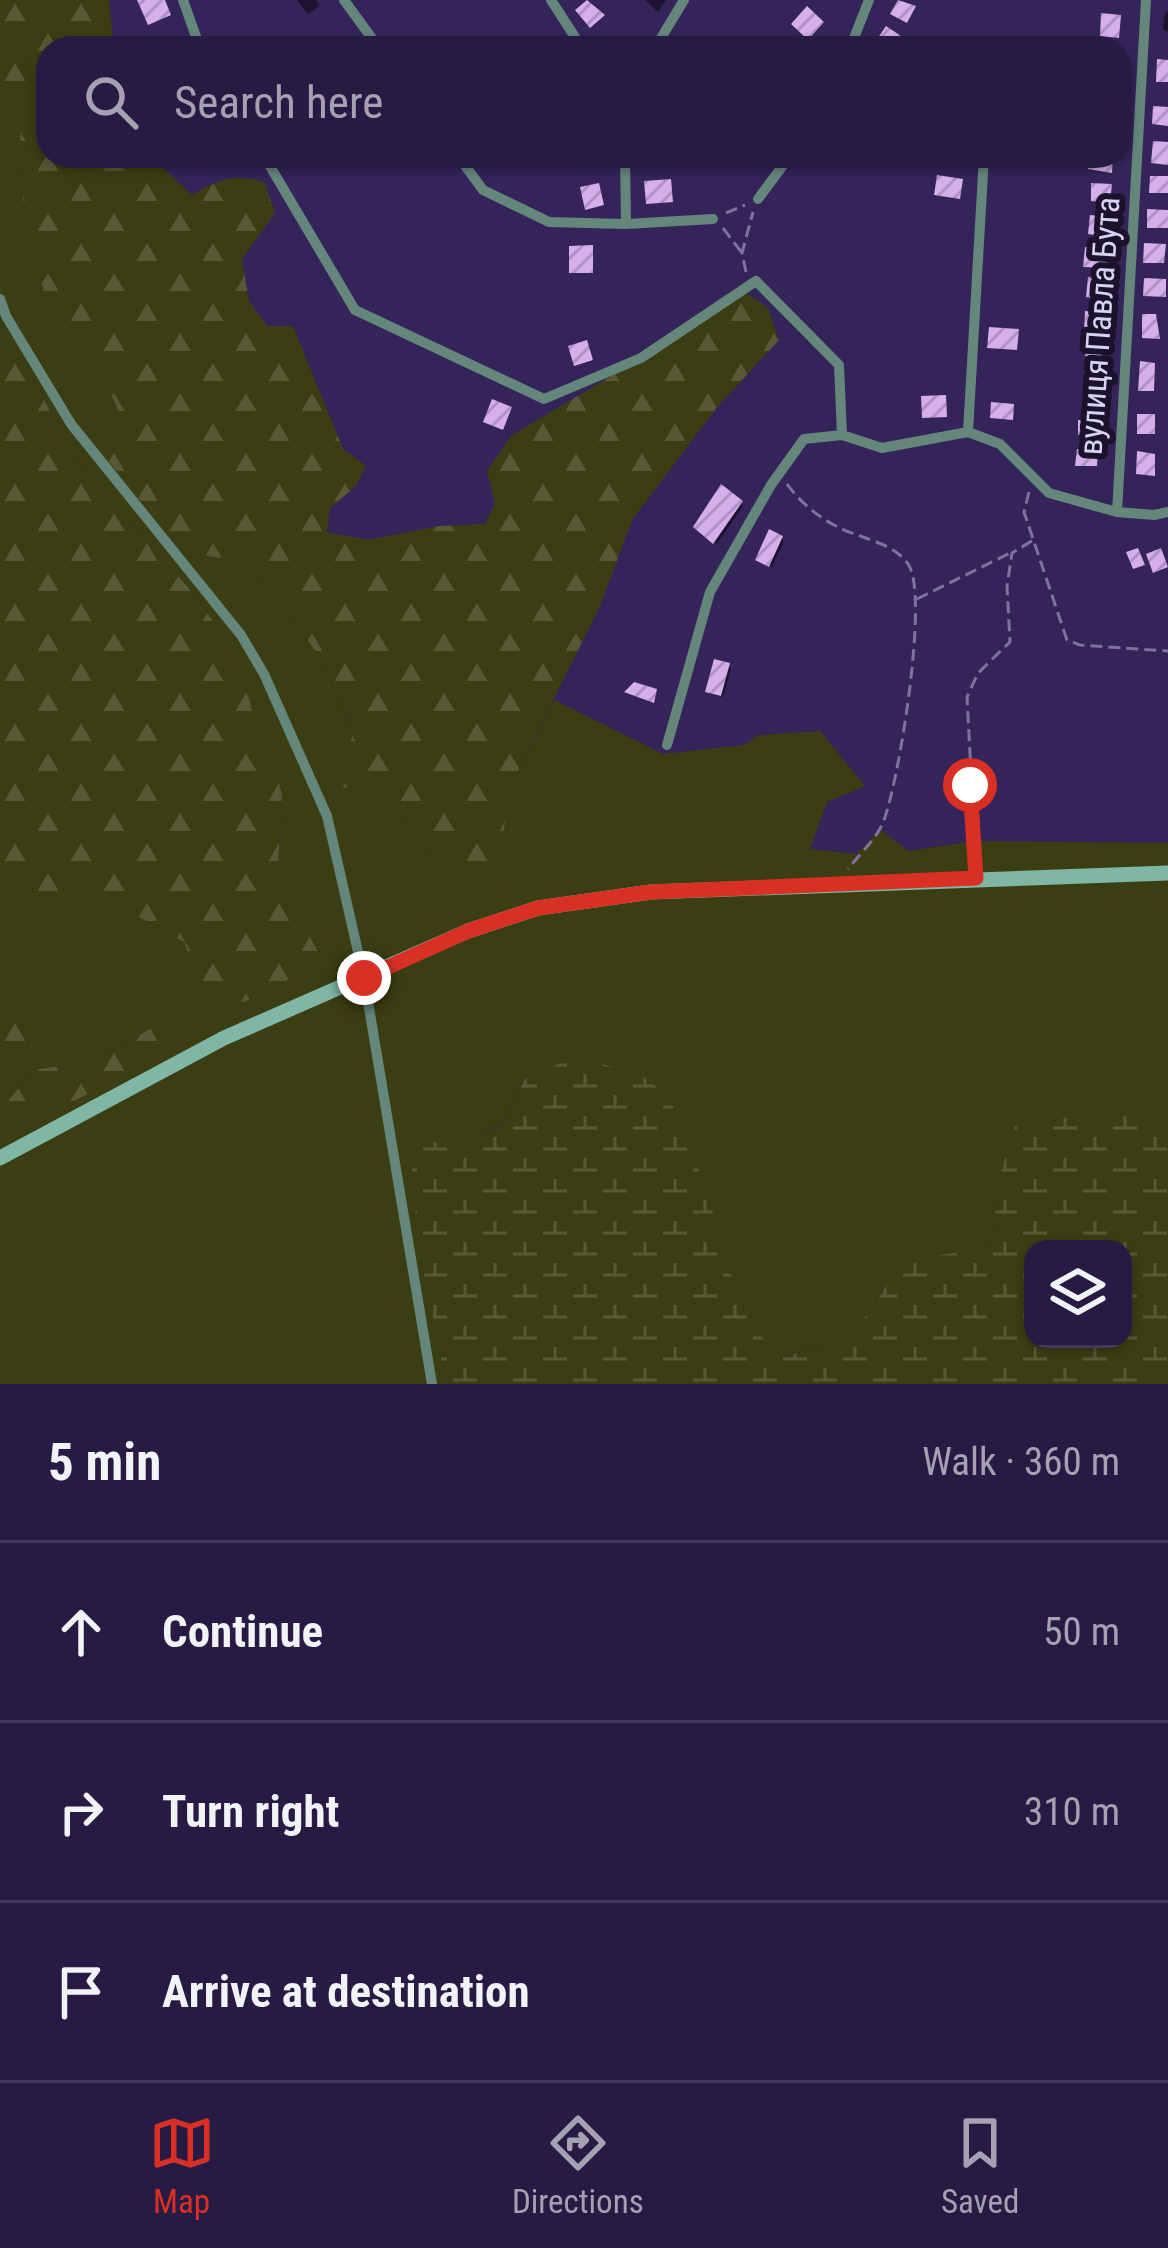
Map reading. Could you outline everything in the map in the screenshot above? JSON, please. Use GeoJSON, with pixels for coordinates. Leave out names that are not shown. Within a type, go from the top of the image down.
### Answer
{"type":"FeatureCollection","features":[{"type":"Feature","properties":{"kind":"street"},"geometry":{"type":"LineString","coordinates":[[183,0],[196,36]]}},
{"type":"Feature","properties":{"kind":"street"},"geometry":{"type":"LineString","coordinates":[[344,0],[370,36]]}},
{"type":"Feature","properties":{"kind":"street"},"geometry":{"type":"LineString","coordinates":[[551,0],[574,36]]}},
{"type":"Feature","properties":{"kind":"street"},"geometry":{"type":"LineString","coordinates":[[662,36],[685,0]]}},
{"type":"Feature","properties":{"kind":"street"},"geometry":{"type":"LineString","coordinates":[[855,36],[869,0]]}},
{"type":"Feature","properties":{"kind":"street","name":"вулиця Павла Бута"},"geometry":{"type":"LineString","coordinates":[[1117,512],[1146,0]]}},
{"type":"Feature","properties":{"kind":"street"},"geometry":{"type":"LineString","coordinates":[[271,168],[355,310],[544,399],[641,358],[756,281],[839,365],[842,435]]}},
{"type":"Feature","properties":{"kind":"street"},"geometry":{"type":"LineString","coordinates":[[467,168],[483,190],[549,222],[713,219]]}},
{"type":"Feature","properties":{"kind":"street"},"geometry":{"type":"LineString","coordinates":[[625,168],[626,224]]}},
{"type":"Feature","properties":{"kind":"street"},"geometry":{"type":"LineString","coordinates":[[758,200],[781,168]]}},
{"type":"Feature","properties":{"kind":"street"},"geometry":{"type":"LineString","coordinates":[[968,432],[983,168]]}},
{"type":"Feature","properties":{"kind":"street"},"geometry":{"type":"LineString","coordinates":[[0,299],[71,424],[241,635],[264,674],[327,816],[364,978],[432,1384]]}},
{"type":"Feature","properties":{"kind":"street"},"geometry":{"type":"LineString","coordinates":[[667,746],[710,592],[804,439],[842,435],[882,448],[968,432],[1000,444],[1049,494],[1117,512],[1168,512]]}},
{"type":"Feature","properties":{"kind":"street"},"geometry":{"type":"LineString","coordinates":[[0,1158],[224,1038],[468,931],[538,908],[651,892],[1168,873]]}},
{"type":"Feature","properties":{"kind":"path"},"geometry":{"type":"LineString","coordinates":[[756,281],[746,273],[742,253],[758,200]]}},
{"type":"Feature","properties":{"kind":"path"},"geometry":{"type":"LineString","coordinates":[[742,253],[713,219],[758,200]]}},
{"type":"Feature","properties":{"kind":"path"},"geometry":{"type":"LineString","coordinates":[[779,473],[796,497],[835,526],[898,552],[913,568],[917,599],[908,711],[890,802],[880,829],[835,884]]}},
{"type":"Feature","properties":{"kind":"path"},"geometry":{"type":"LineString","coordinates":[[1041,486],[1029,491],[1023,507],[1067,640],[1168,651]]}},
{"type":"Feature","properties":{"kind":"path"},"geometry":{"type":"LineString","coordinates":[[917,599],[1035,539]]}},
{"type":"Feature","properties":{"kind":"path"},"geometry":{"type":"LineString","coordinates":[[976,878],[967,697],[978,673],[1010,642],[1007,586],[1012,553]]}},
{"type":"Feature","properties":{"kind":"green space"},"geometry":{"type":"Polygon","coordinates":[[[0,0],[109,0],[113,36],[36,36],[36,168],[163,168],[192,195],[227,179],[265,183],[275,213],[242,259],[249,301],[267,326],[293,326],[343,449],[366,466],[356,486],[330,508],[327,532],[368,540],[439,526],[485,524],[495,503],[487,471],[512,435],[640,359],[738,287],[768,308],[779,340],[718,406],[632,520],[600,606],[514,779],[497,862],[444,862],[402,835],[400,777],[364,789],[330,786],[315,742],[329,740],[347,753],[354,729],[318,654],[247,563],[198,554],[161,526],[105,457],[131,447],[115,402],[49,313],[23,206],[19,105],[0,100],[0,0]]]}},
{"type":"Feature","properties":{"kind":"green space"},"geometry":{"type":"Polygon","coordinates":[[[0,100],[19,104],[23,206],[49,313],[115,402],[132,448],[107,457],[198,554],[247,563],[318,654],[354,730],[347,754],[364,789],[400,777],[402,835],[444,862],[497,861],[514,779],[554,700],[663,754],[744,745],[759,735],[820,731],[865,786],[827,802],[810,849],[857,854],[880,829],[908,851],[974,841],[1168,843],[1168,1109],[1016,1122],[996,1189],[994,1246],[913,1260],[894,1274],[868,1314],[844,1339],[779,1358],[749,1322],[703,1179],[669,1096],[525,1079],[501,1124],[466,1141],[418,1245],[446,1384],[0,1384],[0,1138],[187,1043],[167,1019],[97,1060],[33,1070],[0,1111],[0,1071],[14,1074],[31,1036],[0,970],[0,902],[36,895],[127,910],[184,942],[322,961],[278,867],[282,793],[250,707],[241,660],[192,592],[70,453],[0,308],[0,100]]]}},
{"type":"Feature","properties":{"kind":"green space"},"geometry":{"type":"Polygon","coordinates":[[[0,308],[70,453],[192,592],[241,660],[251,707],[282,793],[278,867],[323,961],[247,1001],[210,1008],[184,942],[127,910],[36,895],[0,902],[0,308]]]}},
{"type":"Feature","properties":{"kind":"green space"},"geometry":{"type":"Polygon","coordinates":[[[0,970],[31,1036],[14,1074],[0,1071],[0,970]]]}},
{"type":"Feature","properties":{"kind":"green space"},"geometry":{"type":"Polygon","coordinates":[[[167,1019],[188,1044],[0,1138],[0,1111],[33,1070],[97,1060],[167,1019]]]}},
{"type":"Feature","properties":{"kind":"green space"},"geometry":{"type":"Polygon","coordinates":[[[577,1056],[642,1076],[669,1096],[703,1179],[749,1322],[780,1358],[844,1339],[868,1314],[894,1274],[913,1260],[994,1246],[996,1189],[1016,1122],[1168,1109],[1168,1384],[446,1384],[418,1245],[410,1143],[466,1141],[501,1125],[525,1079],[577,1056]]]}},
{"type":"Feature","properties":{"kind":"building"},"geometry":{"type":"Polygon","coordinates":[[[137,0],[165,0],[171,15],[148,25],[137,0]]]}},
{"type":"Feature","properties":{"kind":"building"},"geometry":{"type":"Polygon","coordinates":[[[587,0],[605,15],[590,28],[575,10],[587,0]]]}},
{"type":"Feature","properties":{"kind":"building"},"geometry":{"type":"Polygon","coordinates":[[[898,0],[916,6],[907,23],[890,14],[898,0]]]}},
{"type":"Feature","properties":{"kind":"building"},"geometry":{"type":"Polygon","coordinates":[[[807,6],[824,22],[812,36],[804,36],[791,24],[807,6]]]}},
{"type":"Feature","properties":{"kind":"building"},"geometry":{"type":"Polygon","coordinates":[[[1101,13],[1121,15],[1119,36],[1100,36],[1101,13]]]}},
{"type":"Feature","properties":{"kind":"building"},"geometry":{"type":"Polygon","coordinates":[[[886,26],[901,36],[879,36],[886,26]]]}},
{"type":"Feature","properties":{"kind":"building"},"geometry":{"type":"Polygon","coordinates":[[[1157,59],[1168,60],[1168,82],[1156,82],[1157,59]]]}},
{"type":"Feature","properties":{"kind":"building"},"geometry":{"type":"Polygon","coordinates":[[[1153,106],[1168,107],[1168,126],[1152,124],[1153,106]]]}},
{"type":"Feature","properties":{"kind":"building"},"geometry":{"type":"Polygon","coordinates":[[[1153,141],[1168,142],[1168,165],[1151,163],[1153,141]]]}},
{"type":"Feature","properties":{"kind":"building"},"geometry":{"type":"Polygon","coordinates":[[[937,175],[963,179],[960,199],[934,195],[937,175]]]}},
{"type":"Feature","properties":{"kind":"building"},"geometry":{"type":"Polygon","coordinates":[[[1150,176],[1168,176],[1168,193],[1149,193],[1150,176]]]}},
{"type":"Feature","properties":{"kind":"building"},"geometry":{"type":"Polygon","coordinates":[[[671,179],[673,202],[646,204],[644,181],[671,179]]]}},
{"type":"Feature","properties":{"kind":"building"},"geometry":{"type":"Polygon","coordinates":[[[599,183],[604,205],[585,210],[580,187],[599,183]]]}},
{"type":"Feature","properties":{"kind":"building"},"geometry":{"type":"Polygon","coordinates":[[[1091,183],[1112,184],[1110,203],[1091,201],[1091,183]]]}},
{"type":"Feature","properties":{"kind":"building"},"geometry":{"type":"Polygon","coordinates":[[[1147,209],[1168,210],[1168,228],[1147,228],[1147,209]]]}},
{"type":"Feature","properties":{"kind":"building"},"geometry":{"type":"Polygon","coordinates":[[[1090,215],[1110,217],[1108,237],[1088,234],[1090,215]]]}},
{"type":"Feature","properties":{"kind":"building"},"geometry":{"type":"Polygon","coordinates":[[[1144,243],[1166,244],[1164,263],[1143,263],[1144,243]]]}},
{"type":"Feature","properties":{"kind":"building"},"geometry":{"type":"Polygon","coordinates":[[[593,245],[593,273],[569,273],[569,246],[593,245]]]}},
{"type":"Feature","properties":{"kind":"building"},"geometry":{"type":"Polygon","coordinates":[[[1085,247],[1108,248],[1107,268],[1083,267],[1085,247]]]}},
{"type":"Feature","properties":{"kind":"building"},"geometry":{"type":"Polygon","coordinates":[[[1088,277],[1106,279],[1104,299],[1086,297],[1088,277]]]}},
{"type":"Feature","properties":{"kind":"building"},"geometry":{"type":"Polygon","coordinates":[[[1144,278],[1166,279],[1166,297],[1143,296],[1144,278]]]}},
{"type":"Feature","properties":{"kind":"building"},"geometry":{"type":"Polygon","coordinates":[[[1085,311],[1106,313],[1104,332],[1084,332],[1085,311]]]}},
{"type":"Feature","properties":{"kind":"building"},"geometry":{"type":"Polygon","coordinates":[[[1142,314],[1156,314],[1160,339],[1142,338],[1142,314]]]}},
{"type":"Feature","properties":{"kind":"building"},"geometry":{"type":"Polygon","coordinates":[[[989,327],[1019,329],[1017,350],[987,348],[989,327]]]}},
{"type":"Feature","properties":{"kind":"building"},"geometry":{"type":"Polygon","coordinates":[[[587,340],[593,360],[574,366],[568,346],[587,340]]]}},
{"type":"Feature","properties":{"kind":"building"},"geometry":{"type":"Polygon","coordinates":[[[1087,341],[1103,343],[1101,359],[1085,356],[1087,341]]]}},
{"type":"Feature","properties":{"kind":"building"},"geometry":{"type":"Polygon","coordinates":[[[1140,361],[1155,363],[1154,391],[1138,391],[1140,361]]]}},
{"type":"Feature","properties":{"kind":"building"},"geometry":{"type":"Polygon","coordinates":[[[1086,375],[1103,377],[1099,395],[1084,395],[1086,375]]]}},
{"type":"Feature","properties":{"kind":"building"},"geometry":{"type":"Polygon","coordinates":[[[946,395],[947,417],[922,418],[921,396],[946,395]]]}},
{"type":"Feature","properties":{"kind":"building"},"geometry":{"type":"Polygon","coordinates":[[[492,399],[512,407],[503,430],[483,422],[492,399]]]}},
{"type":"Feature","properties":{"kind":"building"},"geometry":{"type":"Polygon","coordinates":[[[991,402],[1014,404],[1013,420],[990,418],[991,402]]]}},
{"type":"Feature","properties":{"kind":"building"},"geometry":{"type":"Polygon","coordinates":[[[1137,414],[1155,414],[1155,434],[1137,434],[1137,414]]]}},
{"type":"Feature","properties":{"kind":"building"},"geometry":{"type":"Polygon","coordinates":[[[1078,420],[1101,421],[1100,436],[1078,435],[1078,420]]]}},
{"type":"Feature","properties":{"kind":"building"},"geometry":{"type":"Polygon","coordinates":[[[1077,449],[1098,450],[1097,466],[1075,466],[1077,449]]]}},
{"type":"Feature","properties":{"kind":"building"},"geometry":{"type":"Polygon","coordinates":[[[1137,451],[1155,454],[1155,476],[1136,474],[1137,451]]]}},
{"type":"Feature","properties":{"kind":"building"},"geometry":{"type":"Polygon","coordinates":[[[721,484],[743,501],[713,544],[693,527],[721,484]]]}},
{"type":"Feature","properties":{"kind":"building"},"geometry":{"type":"Polygon","coordinates":[[[769,529],[783,536],[769,567],[755,560],[769,529]]]}},
{"type":"Feature","properties":{"kind":"building"},"geometry":{"type":"Polygon","coordinates":[[[1138,548],[1145,565],[1133,569],[1126,552],[1138,548]]]}},
{"type":"Feature","properties":{"kind":"building"},"geometry":{"type":"Polygon","coordinates":[[[1161,548],[1168,567],[1153,573],[1146,554],[1161,548]]]}},
{"type":"Feature","properties":{"kind":"building"},"geometry":{"type":"Polygon","coordinates":[[[714,659],[730,663],[721,696],[705,692],[714,659]]]}},
{"type":"Feature","properties":{"kind":"building"},"geometry":{"type":"Polygon","coordinates":[[[634,682],[657,689],[654,703],[624,692],[634,682]]]}},
{"type":"Feature","properties":{"kind":"route"},"geometry":{"type":"LineString","coordinates":[[364,978],[468,931],[538,908],[651,892],[976,878],[970,785]]}}]}
